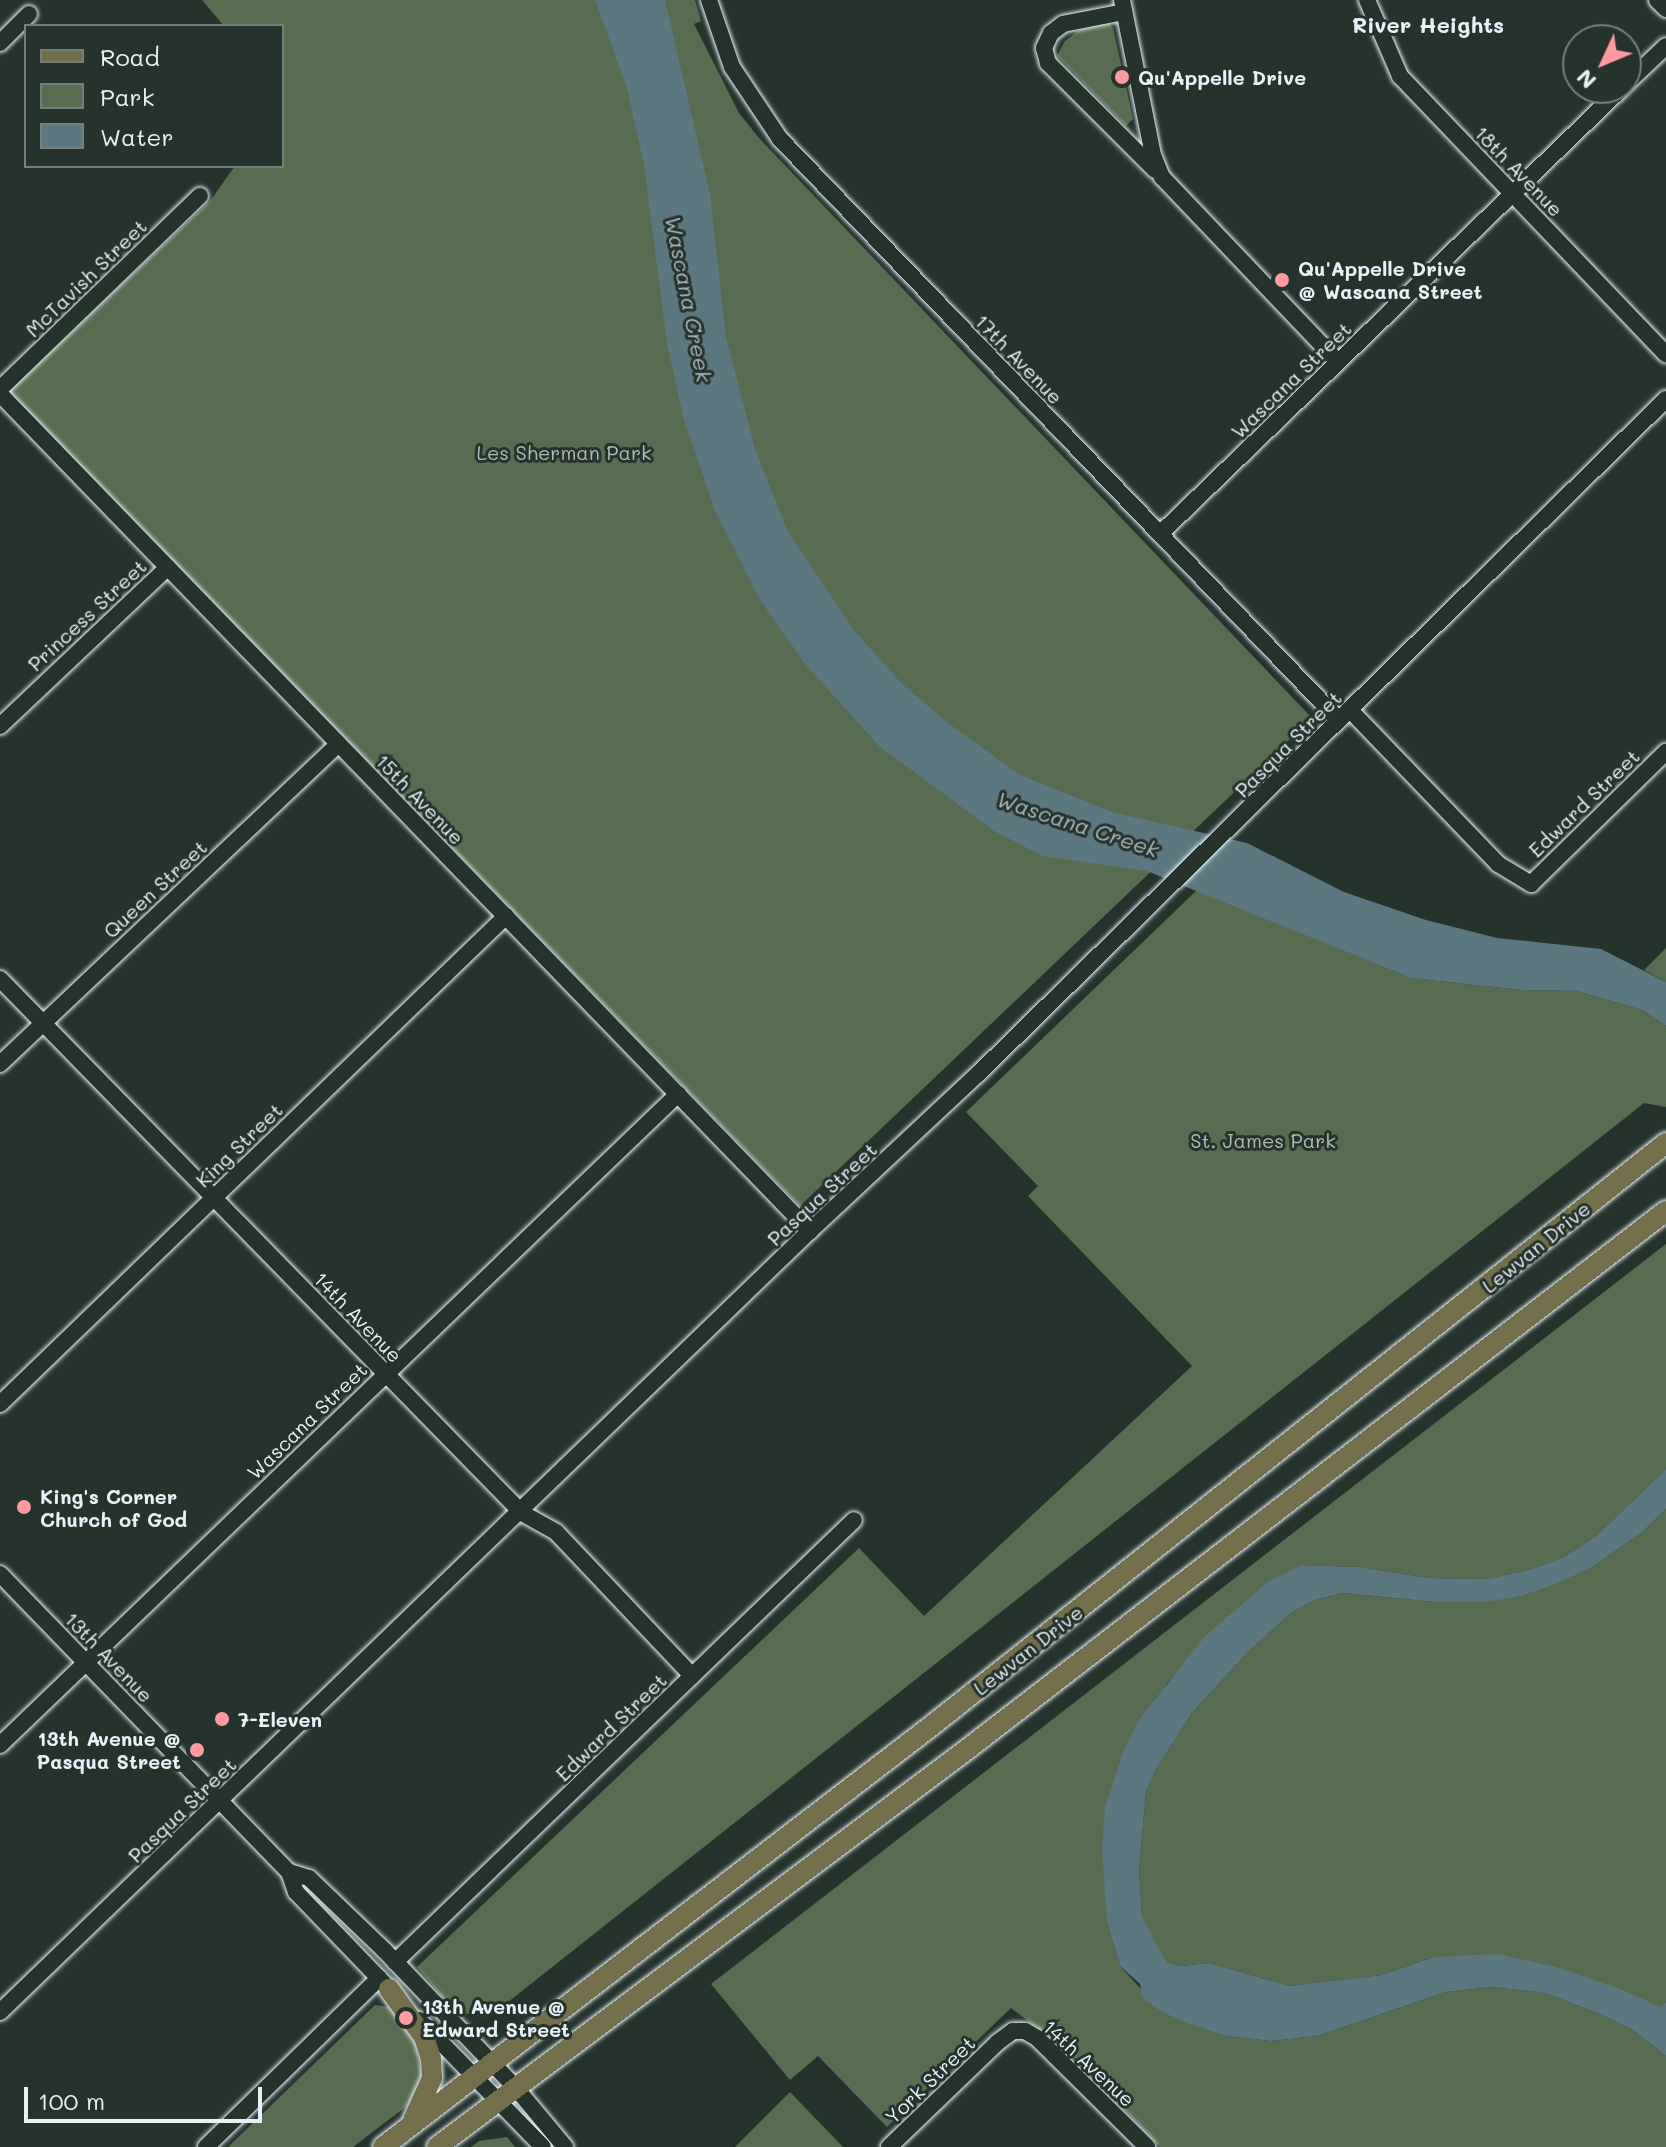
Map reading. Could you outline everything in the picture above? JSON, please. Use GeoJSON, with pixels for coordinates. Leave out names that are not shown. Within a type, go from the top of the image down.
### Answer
{"type":"FeatureCollection","features":[{"type":"Feature","properties":{"kind":"main road","name":"Lewvan Drive"},"geometry":{"type":"LineString","coordinates":[[383,2147],[1235,1488],[1666,1143]]}},
{"type":"Feature","properties":{"kind":"main road","name":"Lewvan Drive"},"geometry":{"type":"LineString","coordinates":[[437,2147],[965,1751],[1666,1211]]}},
{"type":"Feature","properties":{"kind":"main road"},"geometry":{"type":"LineString","coordinates":[[384,1984],[424,2037],[431,2059],[432,2078],[425,2099],[409,2128]]}},
{"type":"Feature","properties":{"kind":"street","name":"18th Avenue"},"geometry":{"type":"LineString","coordinates":[[1367,0],[1400,76],[1666,354]]}},
{"type":"Feature","properties":{"kind":"street"},"geometry":{"type":"LineString","coordinates":[[1657,0],[1666,9]]}},
{"type":"Feature","properties":{"kind":"street","name":"17th Avenue"},"geometry":{"type":"LineString","coordinates":[[714,2],[732,67],[780,139],[1160,534],[1498,864],[1531,884]]}},
{"type":"Feature","properties":{"kind":"street"},"geometry":{"type":"LineString","coordinates":[[1162,177],[1153,155],[1123,6],[1063,24],[1051,33],[1044,48],[1048,63],[1162,177],[1338,362]]}},
{"type":"Feature","properties":{"kind":"street"},"geometry":{"type":"LineString","coordinates":[[0,43],[29,14]]}},
{"type":"Feature","properties":{"kind":"street","name":"Wascana Street"},"geometry":{"type":"LineString","coordinates":[[1642,69],[1666,46]]}},
{"type":"Feature","properties":{"kind":"street","name":"Wascana Street"},"geometry":{"type":"LineString","coordinates":[[1160,534],[1605,104]]}},
{"type":"Feature","properties":{"kind":"street","name":"McTavish Street"},"geometry":{"type":"LineString","coordinates":[[0,392],[200,196]]}},
{"type":"Feature","properties":{"kind":"street","name":"15th Avenue"},"geometry":{"type":"LineString","coordinates":[[0,392],[810,1231]]}},
{"type":"Feature","properties":{"kind":"street","name":"Pasqua Street"},"geometry":{"type":"LineString","coordinates":[[0,2012],[1249,812],[1666,399]]}},
{"type":"Feature","properties":{"kind":"street","name":"Princess Street"},"geometry":{"type":"LineString","coordinates":[[0,726],[168,567]]}},
{"type":"Feature","properties":{"kind":"street","name":"Queen Street"},"geometry":{"type":"LineString","coordinates":[[0,1064],[338,744]]}},
{"type":"Feature","properties":{"kind":"street","name":"Edward Street"},"geometry":{"type":"LineString","coordinates":[[1531,884],[1666,752]]}},
{"type":"Feature","properties":{"kind":"street","name":"King Street"},"geometry":{"type":"LineString","coordinates":[[0,1404],[506,916]]}},
{"type":"Feature","properties":{"kind":"street","name":"14th Avenue"},"geometry":{"type":"LineString","coordinates":[[0,979],[522,1513],[556,1532],[692,1676]]}},
{"type":"Feature","properties":{"kind":"street","name":"Wascana Street"},"geometry":{"type":"LineString","coordinates":[[0,1745],[678,1094]]}},
{"type":"Feature","properties":{"kind":"street","name":"Edward Street"},"geometry":{"type":"LineString","coordinates":[[395,1962],[854,1520]]}},
{"type":"Feature","properties":{"kind":"street","name":"13th Avenue"},"geometry":{"type":"LineString","coordinates":[[0,1574],[289,1872],[296,1892],[543,2147]]}},
{"type":"Feature","properties":{"kind":"street","name":"13th Avenue"},"geometry":{"type":"LineString","coordinates":[[289,1872],[309,1878],[395,1962],[516,2088],[565,2147]]}},
{"type":"Feature","properties":{"kind":"street"},"geometry":{"type":"LineString","coordinates":[[206,2147],[384,1984]]}},
{"type":"Feature","properties":{"kind":"street","name":"14th Avenue"},"geometry":{"type":"LineString","coordinates":[[998,2042],[1013,2031],[1025,2031],[1037,2038],[1147,2147]]}},
{"type":"Feature","properties":{"kind":"street","name":"York Street"},"geometry":{"type":"LineString","coordinates":[[889,2147],[998,2042]]}},
{"type":"Feature","properties":{"kind":"green space","name":"Les Sherman Park"},"geometry":{"type":"Polygon","coordinates":[[[202,0],[695,0],[701,21],[694,24],[739,113],[759,138],[1312,718],[800,1206],[8,391],[210,201],[234,168],[284,168],[284,24],[222,24],[202,0]]]}},
{"type":"Feature","properties":{"kind":"green space"},"geometry":{"type":"Polygon","coordinates":[[[1108,22],[1113,28],[1133,119],[1126,126],[1057,56],[1065,41],[1079,30],[1108,22]]]}},
{"type":"Feature","properties":{"kind":"green space","name":"St. James Park"},"geometry":{"type":"Polygon","coordinates":[[[1197,890],[1411,978],[1521,990],[1576,991],[1642,1010],[1666,1026],[1666,1107],[1644,1103],[489,2017],[455,2012],[417,1967],[859,1548],[924,1616],[1192,1366],[1028,1196],[1038,1186],[966,1112],[1197,890]]]}},
{"type":"Feature","properties":{"kind":"green space"},"geometry":{"type":"Polygon","coordinates":[[[1666,948],[1666,982],[1644,970],[1666,948]]]}},
{"type":"Feature","properties":{"kind":"green space"},"geometry":{"type":"Polygon","coordinates":[[[1666,1244],[1666,1469],[1597,1535],[1566,1556],[1532,1569],[1486,1579],[1429,1578],[1359,1567],[1302,1565],[1167,1683],[1107,1922],[1120,1966],[1162,2012],[1227,2036],[1271,2041],[1317,2036],[1446,1992],[1492,1987],[1545,1993],[1597,2013],[1633,2030],[1666,2056],[1666,2147],[1160,2147],[1069,2052],[1011,2008],[887,2127],[818,2056],[790,2080],[711,1984],[1666,1244]]]}},
{"type":"Feature","properties":{"kind":"green space"},"geometry":{"type":"Polygon","coordinates":[[[1666,1509],[1666,2002],[1660,2008],[1626,1991],[1434,1957],[1381,1975],[1290,1986],[1209,1963],[1181,1966],[1165,1962],[1142,1916],[1139,1870],[1146,1792],[1155,1771],[1192,1713],[1247,1653],[1292,1612],[1315,1600],[1343,1593],[1435,1602],[1522,1596],[1591,1568],[1641,1533],[1666,1509]]]}},
{"type":"Feature","properties":{"kind":"green space"},"geometry":{"type":"Polygon","coordinates":[[[375,2005],[390,2007],[415,2041],[422,2076],[412,2102],[353,2147],[228,2147],[375,2005]]]}},
{"type":"Feature","properties":{"kind":"green space"},"geometry":{"type":"Polygon","coordinates":[[[790,2092],[843,2147],[735,2147],[790,2092]]]}},
{"type":"Feature","properties":{"kind":"green space"},"geometry":{"type":"Polygon","coordinates":[[[507,2137],[515,2147],[471,2147],[479,2141],[507,2137]]]}},
{"type":"Feature","properties":{"kind":"water","name":"Wascana Creek"},"geometry":{"type":"Polygon","coordinates":[[[595,0],[665,0],[710,194],[726,337],[756,452],[788,532],[854,630],[901,683],[948,723],[1020,775],[1112,812],[1247,843],[1344,892],[1426,920],[1497,938],[1601,949],[1666,982],[1666,1026],[1642,1010],[1576,991],[1521,990],[1411,978],[1147,871],[1043,856],[994,831],[879,746],[806,665],[760,600],[715,511],[684,420],[667,344],[644,165],[626,85],[595,0]]]}},
{"type":"Feature","properties":{"kind":"water"},"geometry":{"type":"Polygon","coordinates":[[[1666,1469],[1666,1509],[1641,1533],[1591,1568],[1550,1586],[1522,1596],[1485,1602],[1435,1602],[1343,1593],[1315,1600],[1292,1612],[1247,1653],[1192,1713],[1155,1771],[1146,1792],[1139,1870],[1142,1916],[1166,1962],[1181,1966],[1209,1963],[1290,1986],[1381,1975],[1434,1957],[1499,1954],[1556,1967],[1626,1991],[1660,2007],[1666,2002],[1666,2056],[1633,2030],[1597,2013],[1545,1993],[1492,1987],[1446,1992],[1317,2036],[1271,2041],[1227,2036],[1190,2024],[1162,2012],[1142,1997],[1140,1984],[1120,1966],[1107,1922],[1102,1848],[1105,1808],[1123,1752],[1139,1720],[1205,1636],[1269,1581],[1302,1565],[1359,1567],[1429,1578],[1486,1579],[1532,1569],[1566,1556],[1597,1535],[1666,1469]]]}},
{"type":"Feature","properties":{"kind":"place","name":"Qu'Appelle Drive"},"geometry":{"type":"Point","coordinates":[1122,77]}},
{"type":"Feature","properties":{"kind":"place","name":"Qu'Appelle Drive @ Wascana Street"},"geometry":{"type":"Point","coordinates":[1282,280]}},
{"type":"Feature","properties":{"kind":"place","name":"King's Corner Church of God"},"geometry":{"type":"Point","coordinates":[24,1507]}},
{"type":"Feature","properties":{"kind":"place","name":"7-Eleven"},"geometry":{"type":"Point","coordinates":[222,1719]}},
{"type":"Feature","properties":{"kind":"place","name":"13th Avenue @ Pasqua Street"},"geometry":{"type":"Point","coordinates":[197,1750]}},
{"type":"Feature","properties":{"kind":"place","name":"13th Avenue @ Edward Street"},"geometry":{"type":"Point","coordinates":[406,2018]}},
{"type":"Feature","properties":{"kind":"district","name":"River Heights"},"geometry":{"type":"Point","coordinates":[1428,25]}}]}
